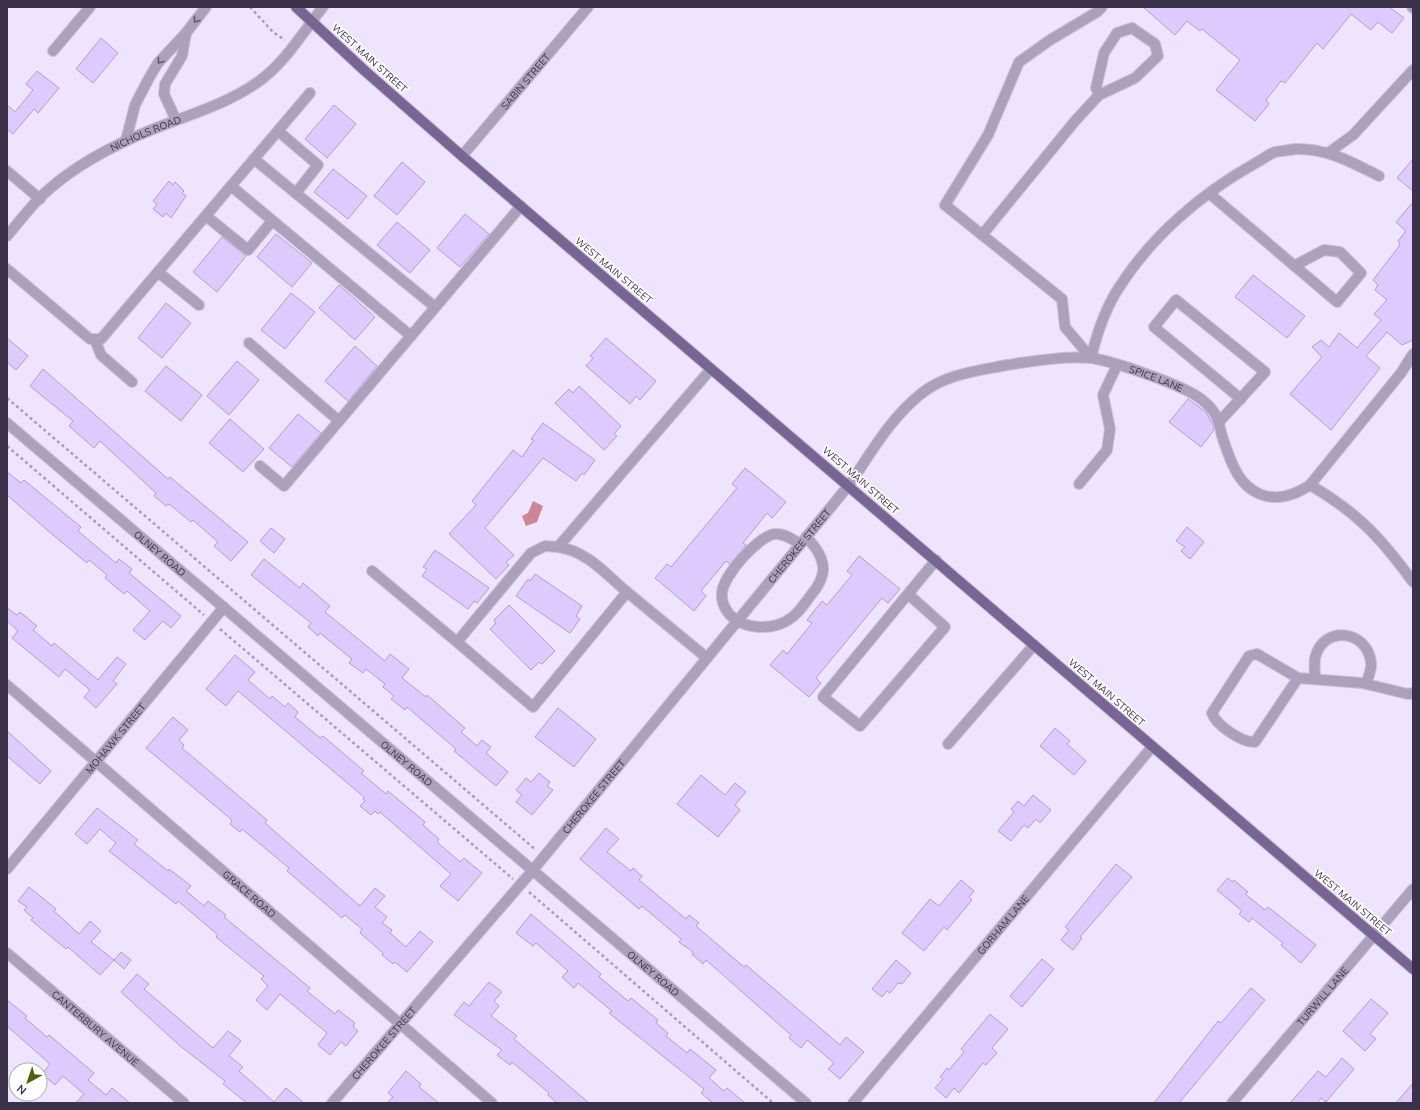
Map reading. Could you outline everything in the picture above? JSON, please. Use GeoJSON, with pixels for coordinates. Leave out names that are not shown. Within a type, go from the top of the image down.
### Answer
{"type":"FeatureCollection","features":[{"type":"Feature","properties":{"kind":"main road","name":"WEST MAIN STREET"},"geometry":{"type":"LineString","coordinates":[[296,7],[311,22],[520,206],[849,485],[1152,747],[1413,969]]}},
{"type":"Feature","properties":{"kind":"street"},"geometry":{"type":"LineString","coordinates":[[53,51],[90,7]]}},
{"type":"Feature","properties":{"kind":"street"},"geometry":{"type":"LineString","coordinates":[[126,140],[135,105],[141,91],[158,63],[186,33],[206,7]]}},
{"type":"Feature","properties":{"kind":"street","name":"NICHOLS ROAD"},"geometry":{"type":"LineString","coordinates":[[7,236],[40,199],[71,172],[126,140],[211,108],[244,91],[259,81],[274,68],[323,7]]}},
{"type":"Feature","properties":{"kind":"street","name":"SABIN STREET"},"geometry":{"type":"LineString","coordinates":[[462,156],[588,7]]}},
{"type":"Feature","properties":{"kind":"street"},"geometry":{"type":"LineString","coordinates":[[1091,358],[1065,326],[1062,299],[945,205],[988,135],[1019,62],[1050,40],[1097,12],[1102,7]]}},
{"type":"Feature","properties":{"kind":"street"},"geometry":{"type":"LineString","coordinates":[[982,235],[1074,120],[1099,95],[1135,78],[1158,56],[1155,44],[1132,28],[1117,33],[1104,53],[1096,88],[1099,95]]}},
{"type":"Feature","properties":{"kind":"street"},"geometry":{"type":"LineString","coordinates":[[176,120],[164,94],[166,84],[182,56],[186,33]]}},
{"type":"Feature","properties":{"kind":"street"},"geometry":{"type":"LineString","coordinates":[[1328,153],[1353,135],[1413,70]]}},
{"type":"Feature","properties":{"kind":"street"},"geometry":{"type":"LineString","coordinates":[[7,269],[90,339],[101,339],[310,93]]}},
{"type":"Feature","properties":{"kind":"street"},"geometry":{"type":"LineString","coordinates":[[278,131],[318,165],[296,193]]}},
{"type":"Feature","properties":{"kind":"street"},"geometry":{"type":"LineString","coordinates":[[1091,358],[1097,332],[1111,301],[1130,271],[1163,233],[1210,194],[1242,171],[1275,152],[1297,149],[1328,153],[1379,176]]}},
{"type":"Feature","properties":{"kind":"street"},"geometry":{"type":"LineString","coordinates":[[254,159],[435,307]]}},
{"type":"Feature","properties":{"kind":"street"},"geometry":{"type":"LineString","coordinates":[[7,171],[40,199]]}},
{"type":"Feature","properties":{"kind":"street"},"geometry":{"type":"LineString","coordinates":[[231,186],[411,336]]}},
{"type":"Feature","properties":{"kind":"street"},"geometry":{"type":"LineString","coordinates":[[1210,194],[1294,266],[1337,302],[1361,273],[1340,252],[1324,250],[1294,266]]}},
{"type":"Feature","properties":{"kind":"street"},"geometry":{"type":"LineString","coordinates":[[260,466],[284,486],[520,206]]}},
{"type":"Feature","properties":{"kind":"street"},"geometry":{"type":"LineString","coordinates":[[206,216],[248,250],[272,221]]}},
{"type":"Feature","properties":{"kind":"street"},"geometry":{"type":"LineString","coordinates":[[158,272],[199,304]]}},
{"type":"Feature","properties":{"kind":"street"},"geometry":{"type":"LineString","coordinates":[[1219,422],[1241,399],[1265,372],[1176,300],[1154,327],[1241,399]]}},
{"type":"Feature","properties":{"kind":"street"},"geometry":{"type":"LineString","coordinates":[[95,340],[101,355],[132,382]]}},
{"type":"Feature","properties":{"kind":"street"},"geometry":{"type":"LineString","coordinates":[[249,343],[338,421]]}},
{"type":"Feature","properties":{"kind":"street"},"geometry":{"type":"LineString","coordinates":[[1413,354],[1401,373],[1310,485],[1334,500],[1363,522],[1395,557],[1413,582]]}},
{"type":"Feature","properties":{"kind":"street","name":"SPICE LANE"},"geometry":{"type":"LineString","coordinates":[[849,485],[895,419],[923,392],[942,380],[965,372],[1024,362],[1047,359],[1091,358],[1117,365],[1170,384],[1194,394],[1208,405],[1214,412],[1219,422],[1223,439],[1237,472],[1243,483],[1252,490],[1274,497],[1287,496],[1298,493],[1310,485]]}},
{"type":"Feature","properties":{"kind":"street"},"geometry":{"type":"LineString","coordinates":[[1079,484],[1106,450],[1110,429],[1103,395],[1117,365]]}},
{"type":"Feature","properties":{"kind":"street"},"geometry":{"type":"LineString","coordinates":[[558,548],[711,369]]}},
{"type":"Feature","properties":{"kind":"street","name":"OLNEY ROAD"},"geometry":{"type":"LineString","coordinates":[[7,424],[806,1103]]}},
{"type":"Feature","properties":{"kind":"street","name":"CHEROKEE STREET"},"geometry":{"type":"LineString","coordinates":[[332,1103],[544,857],[849,485]]}},
{"type":"Feature","properties":{"kind":"street"},"geometry":{"type":"LineString","coordinates":[[776,534],[803,540],[814,546],[821,558],[823,571],[821,583],[791,619],[775,626],[761,628],[736,622],[723,607],[722,592],[728,577],[739,562],[754,546],[768,536],[776,534]]}},
{"type":"Feature","properties":{"kind":"street"},"geometry":{"type":"LineString","coordinates":[[457,642],[531,553],[545,546],[572,549],[588,558],[707,658]]}},
{"type":"Feature","properties":{"kind":"street"},"geometry":{"type":"LineString","coordinates":[[908,594],[945,627],[860,726],[823,696],[936,560]]}},
{"type":"Feature","properties":{"kind":"street"},"geometry":{"type":"LineString","coordinates":[[372,571],[533,706],[627,592]]}},
{"type":"Feature","properties":{"kind":"street","name":"MOHAWK STREET"},"geometry":{"type":"LineString","coordinates":[[7,869],[94,762],[224,607]]}},
{"type":"Feature","properties":{"kind":"street"},"geometry":{"type":"LineString","coordinates":[[1315,679],[1315,657],[1325,640],[1340,634],[1356,638],[1368,650],[1371,664],[1366,684]]}},
{"type":"Feature","properties":{"kind":"street"},"geometry":{"type":"LineString","coordinates":[[948,744],[1034,645]]}},
{"type":"Feature","properties":{"kind":"street"},"geometry":{"type":"LineString","coordinates":[[1298,678],[1255,742],[1247,742],[1214,721],[1212,713],[1249,656],[1257,654],[1298,678],[1366,684],[1408,694],[1413,693]]}},
{"type":"Feature","properties":{"kind":"street","name":"GRACE ROAD"},"geometry":{"type":"LineString","coordinates":[[7,685],[94,762],[492,1103]]}},
{"type":"Feature","properties":{"kind":"street","name":"GORHAM LANE"},"geometry":{"type":"LineString","coordinates":[[853,1103],[1152,747]]}},
{"type":"Feature","properties":{"kind":"street","name":"TURWILL LANE"},"geometry":{"type":"LineString","coordinates":[[1232,1103],[1413,889]]}},
{"type":"Feature","properties":{"kind":"street","name":"CANTERBURY AVENUE"},"geometry":{"type":"LineString","coordinates":[[7,953],[184,1103]]}},
{"type":"Feature","properties":{"kind":"path"},"geometry":{"type":"LineString","coordinates":[[250,7],[273,32],[293,46]]}},
{"type":"Feature","properties":{"kind":"path"},"geometry":{"type":"LineString","coordinates":[[7,398],[544,857]]}},
{"type":"Feature","properties":{"kind":"path"},"geometry":{"type":"LineString","coordinates":[[7,446],[773,1103]]}},
{"type":"Feature","properties":{"kind":"shaded area"},"geometry":{"type":"Polygon","coordinates":[[[533,501],[543,506],[537,522],[526,526],[522,516],[528,513],[533,501]]]}},
{"type":"Feature","properties":{"kind":"building"},"geometry":{"type":"Polygon","coordinates":[[[1143,7],[1389,7],[1404,18],[1392,33],[1378,22],[1371,30],[1351,14],[1323,49],[1317,43],[1285,83],[1281,81],[1266,100],[1269,104],[1255,121],[1216,90],[1240,60],[1202,29],[1200,31],[1187,21],[1175,35],[1143,7]]]}},
{"type":"Feature","properties":{"kind":"building"},"geometry":{"type":"Polygon","coordinates":[[[101,38],[118,53],[93,83],[76,69],[101,38]]]}},
{"type":"Feature","properties":{"kind":"building"},"geometry":{"type":"Polygon","coordinates":[[[37,71],[59,88],[38,113],[34,109],[13,134],[7,129],[7,105],[15,112],[33,90],[26,84],[37,71]]]}},
{"type":"Feature","properties":{"kind":"building"},"geometry":{"type":"Polygon","coordinates":[[[334,105],[356,124],[327,158],[305,139],[334,105]]]}},
{"type":"Feature","properties":{"kind":"building"},"geometry":{"type":"Polygon","coordinates":[[[1413,159],[1413,191],[1397,178],[1413,159]]]}},
{"type":"Feature","properties":{"kind":"building"},"geometry":{"type":"Polygon","coordinates":[[[402,162],[425,182],[397,215],[374,196],[402,162]]]}},
{"type":"Feature","properties":{"kind":"building"},"geometry":{"type":"Polygon","coordinates":[[[333,169],[367,196],[348,219],[314,192],[333,169]]]}},
{"type":"Feature","properties":{"kind":"building"},"geometry":{"type":"Polygon","coordinates":[[[169,181],[173,185],[175,182],[184,191],[182,193],[186,196],[171,218],[166,213],[163,217],[153,209],[157,204],[153,201],[169,181]]]}},
{"type":"Feature","properties":{"kind":"building"},"geometry":{"type":"Polygon","coordinates":[[[1413,202],[1413,340],[1402,345],[1387,332],[1366,356],[1380,368],[1331,430],[1290,394],[1322,357],[1312,347],[1321,340],[1329,347],[1339,333],[1357,348],[1381,320],[1374,314],[1387,300],[1375,290],[1378,285],[1373,280],[1400,245],[1398,241],[1406,231],[1396,222],[1413,202]]]}},
{"type":"Feature","properties":{"kind":"building"},"geometry":{"type":"Polygon","coordinates":[[[465,214],[489,234],[460,267],[437,248],[465,214]]]}},
{"type":"Feature","properties":{"kind":"building"},"geometry":{"type":"Polygon","coordinates":[[[397,222],[430,250],[410,273],[377,245],[397,222]]]}},
{"type":"Feature","properties":{"kind":"building"},"geometry":{"type":"Polygon","coordinates":[[[276,234],[312,263],[292,287],[257,257],[276,234]]]}},
{"type":"Feature","properties":{"kind":"building"},"geometry":{"type":"Polygon","coordinates":[[[222,237],[246,256],[217,292],[193,272],[222,237]]]}},
{"type":"Feature","properties":{"kind":"building"},"geometry":{"type":"Polygon","coordinates":[[[1253,275],[1305,316],[1287,338],[1235,297],[1253,275]]]}},
{"type":"Feature","properties":{"kind":"building"},"geometry":{"type":"Polygon","coordinates":[[[339,285],[375,317],[355,340],[319,308],[339,285]]]}},
{"type":"Feature","properties":{"kind":"building"},"geometry":{"type":"Polygon","coordinates":[[[291,293],[315,312],[285,349],[261,330],[291,293]]]}},
{"type":"Feature","properties":{"kind":"building"},"geometry":{"type":"Polygon","coordinates":[[[166,303],[191,323],[162,358],[138,338],[166,303]]]}},
{"type":"Feature","properties":{"kind":"building"},"geometry":{"type":"Polygon","coordinates":[[[7,338],[28,356],[16,370],[7,362],[7,338]]]}},
{"type":"Feature","properties":{"kind":"building"},"geometry":{"type":"Polygon","coordinates":[[[606,338],[656,381],[640,400],[636,396],[630,404],[586,366],[593,358],[590,356],[606,338]]]}},
{"type":"Feature","properties":{"kind":"building"},"geometry":{"type":"Polygon","coordinates":[[[355,346],[377,366],[348,401],[325,381],[355,346]]]}},
{"type":"Feature","properties":{"kind":"building"},"geometry":{"type":"Polygon","coordinates":[[[237,361],[259,380],[229,415],[207,396],[237,361]]]}},
{"type":"Feature","properties":{"kind":"building"},"geometry":{"type":"Polygon","coordinates":[[[166,366],[202,395],[181,421],[145,391],[166,366]]]}},
{"type":"Feature","properties":{"kind":"building"},"geometry":{"type":"Polygon","coordinates":[[[43,369],[168,479],[170,477],[248,542],[231,561],[214,546],[218,542],[193,520],[191,522],[169,504],[166,506],[154,496],[156,493],[100,441],[94,448],[69,426],[73,421],[30,386],[43,369]]]}},
{"type":"Feature","properties":{"kind":"building"},"geometry":{"type":"Polygon","coordinates":[[[579,386],[621,426],[614,434],[617,436],[604,450],[555,403],[569,389],[573,393],[579,386]]]}},
{"type":"Feature","properties":{"kind":"building"},"geometry":{"type":"Polygon","coordinates":[[[1188,399],[1206,412],[1213,425],[1214,430],[1201,447],[1169,422],[1188,399]]]}},
{"type":"Feature","properties":{"kind":"building"},"geometry":{"type":"Polygon","coordinates":[[[298,414],[321,433],[292,467],[269,448],[298,414]]]}},
{"type":"Feature","properties":{"kind":"building"},"geometry":{"type":"Polygon","coordinates":[[[230,419],[264,449],[243,472],[209,443],[230,419]]]}},
{"type":"Feature","properties":{"kind":"building"},"geometry":{"type":"Polygon","coordinates":[[[543,423],[595,460],[584,475],[582,473],[576,481],[543,458],[485,528],[514,555],[506,562],[509,565],[496,579],[449,534],[476,505],[472,501],[513,450],[522,457],[534,440],[531,439],[543,423]]]}},
{"type":"Feature","properties":{"kind":"building"},"geometry":{"type":"Polygon","coordinates":[[[745,468],[786,502],[772,518],[767,513],[743,543],[746,545],[730,564],[726,561],[701,591],[706,596],[694,611],[655,578],[667,564],[671,567],[737,488],[732,484],[745,468]]]}},
{"type":"Feature","properties":{"kind":"building"},"geometry":{"type":"Polygon","coordinates":[[[7,472],[21,483],[24,480],[81,527],[78,531],[116,563],[119,559],[132,569],[129,573],[181,616],[171,628],[163,621],[145,640],[133,630],[150,611],[127,591],[124,594],[105,578],[107,575],[89,560],[87,563],[7,495],[7,472]]]}},
{"type":"Feature","properties":{"kind":"building"},"geometry":{"type":"Polygon","coordinates":[[[1187,527],[1204,542],[1190,559],[1181,551],[1185,547],[1176,541],[1187,527]]]}},
{"type":"Feature","properties":{"kind":"building"},"geometry":{"type":"Polygon","coordinates":[[[271,528],[285,539],[274,553],[260,541],[271,528]]]}},
{"type":"Feature","properties":{"kind":"building"},"geometry":{"type":"Polygon","coordinates":[[[435,550],[489,588],[477,603],[474,601],[468,609],[422,576],[427,569],[423,567],[435,550]]]}},
{"type":"Feature","properties":{"kind":"building"},"geometry":{"type":"Polygon","coordinates":[[[859,556],[900,589],[888,603],[882,598],[816,678],[821,683],[809,697],[770,665],[783,650],[787,654],[812,623],[807,620],[822,601],[827,605],[852,575],[847,571],[859,556]]]}},
{"type":"Feature","properties":{"kind":"building"},"geometry":{"type":"Polygon","coordinates":[[[264,559],[300,588],[303,583],[330,606],[325,612],[385,661],[390,654],[409,669],[402,678],[426,697],[427,695],[465,728],[461,732],[477,746],[482,740],[491,747],[486,753],[508,772],[496,786],[454,751],[456,749],[407,707],[405,710],[391,699],[394,696],[383,687],[385,684],[366,669],[363,673],[349,663],[352,659],[320,633],[318,636],[308,627],[311,623],[251,575],[264,559]]]}},
{"type":"Feature","properties":{"kind":"building"},"geometry":{"type":"Polygon","coordinates":[[[535,574],[582,606],[576,616],[580,619],[570,633],[516,596],[528,579],[530,581],[535,574]]]}},
{"type":"Feature","properties":{"kind":"building"},"geometry":{"type":"Polygon","coordinates":[[[509,605],[555,651],[542,664],[539,662],[531,670],[490,629],[496,623],[494,620],[509,605]]]}},
{"type":"Feature","properties":{"kind":"building"},"geometry":{"type":"Polygon","coordinates":[[[7,608],[17,615],[20,612],[37,626],[33,630],[52,646],[54,643],[98,680],[117,657],[126,664],[113,681],[117,684],[96,708],[84,697],[90,690],[65,669],[59,677],[12,638],[18,631],[7,621],[7,608]]]}},
{"type":"Feature","properties":{"kind":"building"},"geometry":{"type":"Polygon","coordinates":[[[235,655],[255,672],[248,680],[270,699],[272,696],[285,707],[288,703],[298,712],[295,717],[320,738],[323,736],[364,771],[361,773],[386,794],[388,791],[425,822],[423,825],[439,839],[437,842],[460,862],[464,858],[482,873],[458,901],[440,886],[451,874],[380,812],[378,814],[375,811],[371,815],[360,806],[365,801],[363,799],[364,797],[238,691],[226,706],[206,689],[235,655]]]}},
{"type":"Feature","properties":{"kind":"building"},"geometry":{"type":"Polygon","coordinates":[[[558,708],[596,739],[574,767],[535,737],[558,708]]]}},
{"type":"Feature","properties":{"kind":"building"},"geometry":{"type":"Polygon","coordinates":[[[173,717],[188,730],[179,740],[184,745],[182,748],[267,820],[265,823],[360,906],[375,888],[385,896],[375,907],[387,917],[382,923],[392,930],[390,933],[406,947],[420,931],[433,942],[407,972],[395,962],[393,964],[382,955],[383,953],[360,933],[362,929],[345,915],[342,918],[287,871],[289,868],[242,829],[240,832],[230,824],[232,820],[146,748],[173,717]]]}},
{"type":"Feature","properties":{"kind":"building"},"geometry":{"type":"Polygon","coordinates":[[[1055,728],[1070,741],[1067,744],[1086,761],[1074,775],[1040,746],[1055,728]]]}},
{"type":"Feature","properties":{"kind":"building"},"geometry":{"type":"Polygon","coordinates":[[[7,731],[51,771],[40,784],[7,756],[7,731]]]}},
{"type":"Feature","properties":{"kind":"building"},"geometry":{"type":"Polygon","coordinates":[[[539,773],[550,782],[547,786],[553,790],[532,815],[516,802],[522,795],[516,790],[526,778],[531,782],[539,773]]]}},
{"type":"Feature","properties":{"kind":"building"},"geometry":{"type":"Polygon","coordinates":[[[701,775],[725,795],[735,783],[746,792],[735,805],[740,810],[718,837],[677,804],[701,775]]]}},
{"type":"Feature","properties":{"kind":"building"},"geometry":{"type":"Polygon","coordinates":[[[1033,795],[1051,810],[1040,823],[1036,819],[1028,828],[1024,825],[1011,841],[998,831],[1014,812],[1011,809],[1018,801],[1024,806],[1033,795]]]}},
{"type":"Feature","properties":{"kind":"building"},"geometry":{"type":"Polygon","coordinates":[[[97,808],[138,840],[134,844],[168,871],[169,869],[191,886],[186,891],[204,906],[208,901],[226,915],[224,917],[310,988],[307,991],[335,1014],[338,1010],[355,1023],[353,1026],[358,1031],[346,1046],[341,1042],[330,1055],[318,1045],[327,1033],[280,994],[267,1010],[256,1000],[268,986],[261,979],[264,976],[216,937],[218,935],[178,901],[176,904],[109,851],[116,843],[100,829],[87,844],[75,834],[97,808]]]}},
{"type":"Feature","properties":{"kind":"building"},"geometry":{"type":"Polygon","coordinates":[[[606,828],[619,839],[607,852],[631,871],[633,868],[642,876],[639,880],[686,919],[689,915],[699,923],[696,926],[744,967],[746,965],[840,1045],[846,1037],[864,1052],[840,1079],[828,1069],[834,1063],[807,1040],[801,1048],[789,1038],[791,1035],[706,960],[703,964],[692,954],[693,952],[679,942],[681,939],[642,906],[639,909],[580,859],[606,828]]]}},
{"type":"Feature","properties":{"kind":"building"},"geometry":{"type":"Polygon","coordinates":[[[1116,864],[1132,877],[1080,937],[1082,938],[1073,950],[1061,940],[1069,930],[1065,927],[1116,864]]]}},
{"type":"Feature","properties":{"kind":"building"},"geometry":{"type":"Polygon","coordinates":[[[1228,878],[1232,882],[1234,880],[1248,892],[1245,894],[1265,910],[1268,907],[1316,945],[1301,963],[1281,945],[1283,943],[1252,918],[1249,922],[1239,914],[1242,911],[1217,890],[1228,878]]]}},
{"type":"Feature","properties":{"kind":"building"},"geometry":{"type":"Polygon","coordinates":[[[961,880],[974,891],[969,897],[972,900],[947,930],[944,927],[924,951],[902,933],[930,899],[939,906],[961,880]]]}},
{"type":"Feature","properties":{"kind":"building"},"geometry":{"type":"Polygon","coordinates":[[[29,887],[56,909],[54,911],[79,934],[90,921],[101,931],[91,942],[114,960],[100,975],[68,947],[66,949],[31,920],[33,918],[24,910],[27,907],[18,901],[29,887]]]}},
{"type":"Feature","properties":{"kind":"building"},"geometry":{"type":"Polygon","coordinates":[[[531,914],[601,974],[599,977],[628,1001],[631,998],[658,1020],[656,1023],[668,1033],[666,1036],[687,1053],[690,1049],[716,1070],[709,1078],[724,1091],[727,1088],[745,1103],[713,1103],[701,1093],[704,1089],[609,1013],[612,1011],[578,983],[574,988],[562,977],[568,971],[536,943],[533,946],[516,933],[531,914]]]}},
{"type":"Feature","properties":{"kind":"building"},"geometry":{"type":"Polygon","coordinates":[[[121,952],[131,960],[124,969],[114,960],[121,952]]]}},
{"type":"Feature","properties":{"kind":"building"},"geometry":{"type":"Polygon","coordinates":[[[1042,959],[1054,969],[1022,1007],[1010,996],[1042,959]]]}},
{"type":"Feature","properties":{"kind":"building"},"geometry":{"type":"Polygon","coordinates":[[[896,960],[911,973],[902,984],[898,983],[890,993],[887,991],[882,997],[872,989],[896,960]]]}},
{"type":"Feature","properties":{"kind":"building"},"geometry":{"type":"Polygon","coordinates":[[[137,974],[149,984],[144,989],[213,1048],[228,1031],[241,1041],[229,1056],[243,1067],[239,1071],[274,1102],[286,1088],[304,1103],[247,1103],[223,1084],[225,1081],[179,1045],[121,992],[137,974]]]}},
{"type":"Feature","properties":{"kind":"building"},"geometry":{"type":"Polygon","coordinates":[[[489,982],[502,992],[494,1001],[499,1006],[491,1016],[517,1036],[514,1039],[589,1103],[557,1103],[548,1095],[549,1093],[512,1062],[510,1065],[497,1055],[502,1050],[454,1015],[464,1002],[469,1006],[489,982]]]}},
{"type":"Feature","properties":{"kind":"building"},"geometry":{"type":"Polygon","coordinates":[[[1251,988],[1265,1000],[1179,1103],[1154,1103],[1218,1021],[1221,1023],[1251,988]]]}},
{"type":"Feature","properties":{"kind":"building"},"geometry":{"type":"Polygon","coordinates":[[[1371,999],[1388,1013],[1370,1034],[1376,1039],[1365,1051],[1343,1031],[1371,999]]]}},
{"type":"Feature","properties":{"kind":"building"},"geometry":{"type":"Polygon","coordinates":[[[7,1000],[27,1016],[25,1018],[47,1037],[49,1035],[94,1073],[88,1080],[106,1095],[112,1088],[130,1103],[76,1103],[84,1094],[63,1076],[55,1085],[48,1079],[48,1066],[50,1064],[7,1026],[7,1000]]]}},
{"type":"Feature","properties":{"kind":"building"},"geometry":{"type":"Polygon","coordinates":[[[990,1014],[1008,1029],[992,1048],[997,1053],[986,1065],[983,1063],[959,1093],[954,1088],[946,1098],[935,1088],[943,1079],[940,1077],[947,1068],[949,1070],[964,1052],[961,1049],[990,1014]]]}},
{"type":"Feature","properties":{"kind":"building"},"geometry":{"type":"Polygon","coordinates":[[[1342,1058],[1354,1069],[1326,1102],[1321,1098],[1317,1103],[1290,1103],[1318,1071],[1326,1077],[1342,1058]]]}},
{"type":"Feature","properties":{"kind":"building"},"geometry":{"type":"Polygon","coordinates":[[[406,1071],[421,1084],[419,1087],[439,1103],[387,1103],[393,1097],[388,1093],[406,1071]]]}},
{"type":"Feature","properties":{"kind":"building"},"geometry":{"type":"Polygon","coordinates":[[[1413,1083],[1413,1103],[1396,1103],[1413,1083]]]}}]}
